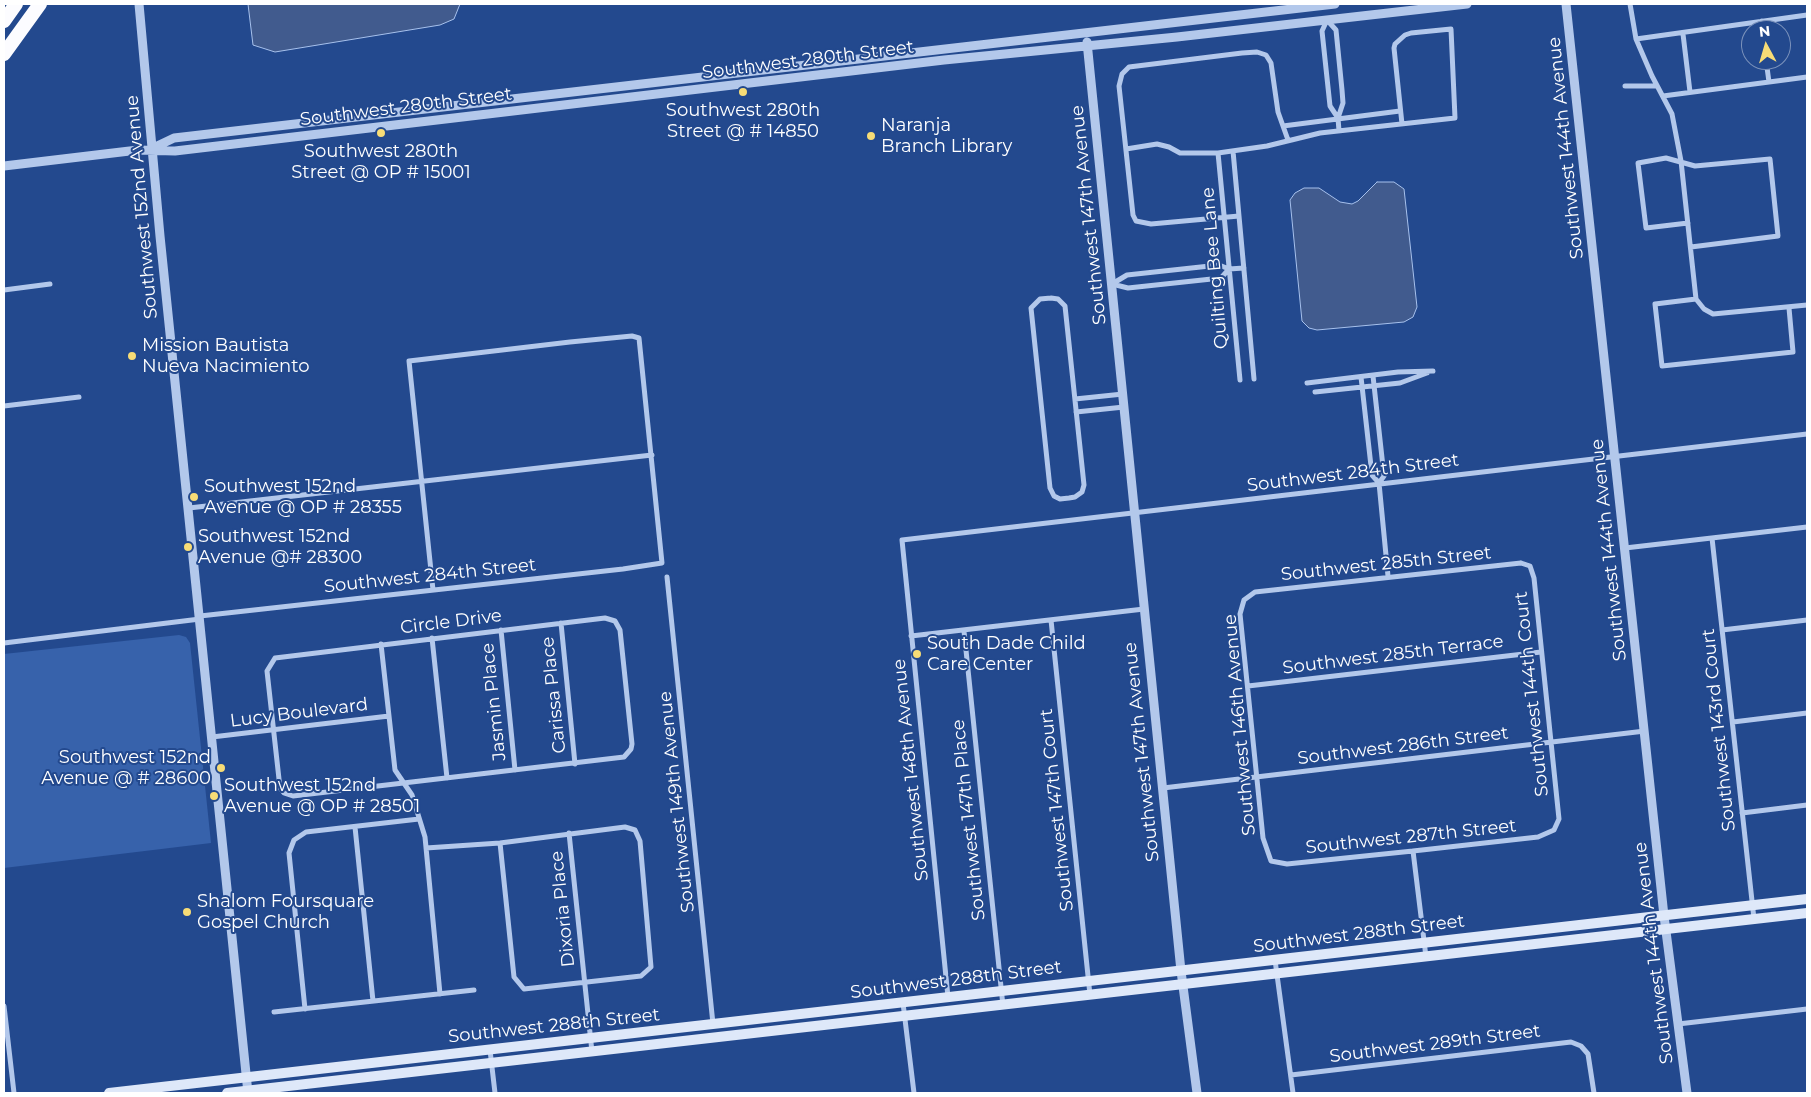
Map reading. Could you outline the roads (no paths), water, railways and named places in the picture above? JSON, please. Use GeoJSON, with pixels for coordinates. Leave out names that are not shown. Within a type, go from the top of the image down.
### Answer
{"type":"FeatureCollection","features":[{"type":"Feature","properties":{"kind":"highway"},"geometry":{"type":"LineString","coordinates":[[4,21],[16,4]]}},
{"type":"Feature","properties":{"kind":"highway"},"geometry":{"type":"LineString","coordinates":[[4,54],[40,4]]}},
{"type":"Feature","properties":{"kind":"main road","name":"Southwest 288th Street"},"geometry":{"type":"LineString","coordinates":[[109,1093],[1807,899]]}},
{"type":"Feature","properties":{"kind":"main road","name":"Southwest 288th Street"},"geometry":{"type":"LineString","coordinates":[[227,1093],[1182,986],[1807,913]]}},
{"type":"Feature","properties":{"kind":"street","name":"Southwest 152nd Avenue"},"geometry":{"type":"LineString","coordinates":[[139,4],[248,1092]]}},
{"type":"Feature","properties":{"kind":"street","name":"Southwest 280th Street"},"geometry":{"type":"LineString","coordinates":[[152,148],[174,138],[1331,4]]}},
{"type":"Feature","properties":{"kind":"street"},"geometry":{"type":"LineString","coordinates":[[1331,4],[1322,31],[1330,106],[1338,118]]}},
{"type":"Feature","properties":{"kind":"street","name":"Southwest 280th Street"},"geometry":{"type":"LineString","coordinates":[[4,166],[152,148],[176,151],[944,60],[1162,39],[1468,4]]}},
{"type":"Feature","properties":{"kind":"street","name":"Southwest 144th Avenue"},"geometry":{"type":"LineString","coordinates":[[1566,4],[1646,731],[1664,916],[1687,1093]]}},
{"type":"Feature","properties":{"kind":"street"},"geometry":{"type":"LineString","coordinates":[[1630,4],[1636,39],[1672,114],[1681,161],[1696,299],[1704,309],[1713,314],[1807,306]]}},
{"type":"Feature","properties":{"kind":"street"},"geometry":{"type":"LineString","coordinates":[[1770,20],[1807,15]]}},
{"type":"Feature","properties":{"kind":"street"},"geometry":{"type":"LineString","coordinates":[[1327,20],[1336,30],[1343,103],[1338,118],[1339,132]]}},
{"type":"Feature","properties":{"kind":"street"},"geometry":{"type":"LineString","coordinates":[[1159,24],[1162,39]]}},
{"type":"Feature","properties":{"kind":"street"},"geometry":{"type":"LineString","coordinates":[[1636,39],[1741,24]]}},
{"type":"Feature","properties":{"kind":"street"},"geometry":{"type":"LineString","coordinates":[[1126,149],[1156,144],[1169,147],[1180,153],[1218,153],[1339,132],[1455,118],[1451,28],[1411,33],[1405,35],[1395,44],[1402,124]]}},
{"type":"Feature","properties":{"kind":"street","name":"Southwest 147th Avenue"},"geometry":{"type":"LineString","coordinates":[[1086,33],[1124,394],[1134,513],[1182,986],[1197,1093]]}},
{"type":"Feature","properties":{"kind":"street"},"geometry":{"type":"LineString","coordinates":[[1683,34],[1690,92]]}},
{"type":"Feature","properties":{"kind":"street"},"geometry":{"type":"LineString","coordinates":[[1239,216],[1151,224],[1136,221],[1133,215],[1120,86],[1122,74],[1129,67],[1242,53],[1258,52],[1266,55],[1271,63],[1278,112],[1288,140]]}},
{"type":"Feature","properties":{"kind":"street"},"geometry":{"type":"LineString","coordinates":[[771,69],[772,81]]}},
{"type":"Feature","properties":{"kind":"street"},"geometry":{"type":"LineString","coordinates":[[1767,70],[1769,82]]}},
{"type":"Feature","properties":{"kind":"street"},"geometry":{"type":"LineString","coordinates":[[1663,96],[1807,77]]}},
{"type":"Feature","properties":{"kind":"street"},"geometry":{"type":"LineString","coordinates":[[698,78],[701,90]]}},
{"type":"Feature","properties":{"kind":"street"},"geometry":{"type":"LineString","coordinates":[[1625,86],[1657,86]]}},
{"type":"Feature","properties":{"kind":"street"},"geometry":{"type":"LineString","coordinates":[[609,88],[612,100]]}},
{"type":"Feature","properties":{"kind":"street"},"geometry":{"type":"LineString","coordinates":[[509,100],[512,112]]}},
{"type":"Feature","properties":{"kind":"street"},"geometry":{"type":"LineString","coordinates":[[1283,126],[1400,111]]}},
{"type":"Feature","properties":{"kind":"street"},"geometry":{"type":"LineString","coordinates":[[383,114],[385,126]]}},
{"type":"Feature","properties":{"kind":"street"},"geometry":{"type":"LineString","coordinates":[[306,123],[307,135]]}},
{"type":"Feature","properties":{"kind":"street"},"geometry":{"type":"LineString","coordinates":[[238,131],[239,143]]}},
{"type":"Feature","properties":{"kind":"street","name":"Quilting Bee Lane"},"geometry":{"type":"LineString","coordinates":[[1233,151],[1254,379]]}},
{"type":"Feature","properties":{"kind":"street","name":"Quilting Bee Lane"},"geometry":{"type":"LineString","coordinates":[[1218,153],[1240,380]]}},
{"type":"Feature","properties":{"kind":"street"},"geometry":{"type":"LineString","coordinates":[[1688,224],[1646,228],[1638,163],[1666,158],[1696,166],[1770,159],[1778,236],[1691,247]]}},
{"type":"Feature","properties":{"kind":"street"},"geometry":{"type":"LineString","coordinates":[[1112,284],[1127,275],[1219,265],[1229,269],[1244,268]]}},
{"type":"Feature","properties":{"kind":"street"},"geometry":{"type":"LineString","coordinates":[[1112,284],[1128,288],[1220,278],[1229,269]]}},
{"type":"Feature","properties":{"kind":"street"},"geometry":{"type":"LineString","coordinates":[[4,290],[50,284]]}},
{"type":"Feature","properties":{"kind":"street","name":"Southwest 147th Avenue"},"geometry":{"type":"LineString","coordinates":[[1040,299],[1058,299],[1065,306],[1075,399],[1084,485],[1082,492],[1076,497],[1060,499],[1054,496],[1050,488],[1031,308],[1040,299]]}},
{"type":"Feature","properties":{"kind":"street"},"geometry":{"type":"LineString","coordinates":[[1696,299],[1655,304],[1662,366],[1793,352],[1789,308]]}},
{"type":"Feature","properties":{"kind":"street"},"geometry":{"type":"LineString","coordinates":[[189,508],[422,482],[475,474],[652,455],[639,338],[632,336],[570,342],[409,361],[422,482],[433,590]]}},
{"type":"Feature","properties":{"kind":"street"},"geometry":{"type":"LineString","coordinates":[[1307,383],[1433,371],[1400,383],[1315,392]]}},
{"type":"Feature","properties":{"kind":"street"},"geometry":{"type":"LineString","coordinates":[[1373,376],[1384,476],[1379,483]]}},
{"type":"Feature","properties":{"kind":"street"},"geometry":{"type":"LineString","coordinates":[[1361,377],[1372,476],[1379,483],[1388,576]]}},
{"type":"Feature","properties":{"kind":"street"},"geometry":{"type":"LineString","coordinates":[[1075,399],[1124,394]]}},
{"type":"Feature","properties":{"kind":"street"},"geometry":{"type":"LineString","coordinates":[[4,406],[79,397]]}},
{"type":"Feature","properties":{"kind":"street"},"geometry":{"type":"LineString","coordinates":[[1076,412],[1125,406]]}},
{"type":"Feature","properties":{"kind":"street","name":"Southwest 284th Street"},"geometry":{"type":"LineString","coordinates":[[902,540],[1807,434]]}},
{"type":"Feature","properties":{"kind":"street","name":"Southwest 284th Street"},"geometry":{"type":"LineString","coordinates":[[4,643],[200,617],[662,563],[652,455]]}},
{"type":"Feature","properties":{"kind":"street"},"geometry":{"type":"LineString","coordinates":[[1625,548],[1807,527]]}},
{"type":"Feature","properties":{"kind":"street","name":"Southwest 143rd Court"},"geometry":{"type":"LineString","coordinates":[[1712,538],[1754,919]]}},
{"type":"Feature","properties":{"kind":"street","name":"Southwest 148th Avenue"},"geometry":{"type":"LineString","coordinates":[[902,540],[948,998]]}},
{"type":"Feature","properties":{"kind":"street","name":"Southwest 285th Street"},"geometry":{"type":"LineString","coordinates":[[1255,592],[1521,563]]}},
{"type":"Feature","properties":{"kind":"street","name":"Southwest 144th Court"},"geometry":{"type":"LineString","coordinates":[[1521,563],[1530,566],[1534,578],[1559,818],[1554,830]]}},
{"type":"Feature","properties":{"kind":"street","name":"Southwest 149th Avenue"},"geometry":{"type":"LineString","coordinates":[[667,577],[713,1025]]}},
{"type":"Feature","properties":{"kind":"street","name":"Southwest 146th Avenue"},"geometry":{"type":"LineString","coordinates":[[1255,592],[1244,600],[1240,614],[1263,838],[1270,861]]}},
{"type":"Feature","properties":{"kind":"street"},"geometry":{"type":"LineString","coordinates":[[911,636],[1144,609]]}},
{"type":"Feature","properties":{"kind":"street","name":"Circle Drive"},"geometry":{"type":"LineString","coordinates":[[609,618],[615,621],[620,630],[631,749],[621,758],[575,764],[289,795],[284,793],[279,784],[267,671],[275,658],[501,630],[609,618]]}},
{"type":"Feature","properties":{"kind":"street","name":"Southwest 147th Court"},"geometry":{"type":"LineString","coordinates":[[1051,620],[1090,996]]}},
{"type":"Feature","properties":{"kind":"street"},"geometry":{"type":"LineString","coordinates":[[1722,630],[1807,620]]}},
{"type":"Feature","properties":{"kind":"street","name":"Carissa Place"},"geometry":{"type":"LineString","coordinates":[[561,623],[575,764]]}},
{"type":"Feature","properties":{"kind":"street","name":"Jasmin Place"},"geometry":{"type":"LineString","coordinates":[[501,630],[515,770]]}},
{"type":"Feature","properties":{"kind":"street","name":"Southwest 147th Place"},"geometry":{"type":"LineString","coordinates":[[964,630],[1003,1006]]}},
{"type":"Feature","properties":{"kind":"street"},"geometry":{"type":"LineString","coordinates":[[432,638],[447,778]]}},
{"type":"Feature","properties":{"kind":"street"},"geometry":{"type":"LineString","coordinates":[[381,644],[394,770],[412,795],[425,837],[440,994]]}},
{"type":"Feature","properties":{"kind":"street","name":"Southwest 285th Terrace"},"geometry":{"type":"LineString","coordinates":[[1248,686],[1541,652]]}},
{"type":"Feature","properties":{"kind":"street"},"geometry":{"type":"LineString","coordinates":[[1732,722],[1807,713]]}},
{"type":"Feature","properties":{"kind":"street","name":"Lucy Boulevard"},"geometry":{"type":"LineString","coordinates":[[212,737],[389,716]]}},
{"type":"Feature","properties":{"kind":"street","name":"Southwest 286th Street"},"geometry":{"type":"LineString","coordinates":[[1162,788],[1646,731]]}},
{"type":"Feature","properties":{"kind":"street"},"geometry":{"type":"LineString","coordinates":[[1742,813],[1807,805]]}},
{"type":"Feature","properties":{"kind":"street"},"geometry":{"type":"LineString","coordinates":[[305,1009],[290,846],[299,835],[306,832],[419,819]]}},
{"type":"Feature","properties":{"kind":"street"},"geometry":{"type":"LineString","coordinates":[[355,827],[373,1001]]}},
{"type":"Feature","properties":{"kind":"street"},"geometry":{"type":"LineString","coordinates":[[426,848],[500,843],[625,827],[635,830],[640,841],[651,968],[641,976],[524,989],[514,977],[500,843]]}},
{"type":"Feature","properties":{"kind":"street","name":"Southwest 287th Street"},"geometry":{"type":"LineString","coordinates":[[1270,861],[1287,864],[1413,851],[1538,837],[1554,830]]}},
{"type":"Feature","properties":{"kind":"street","name":"Dixoria Place"},"geometry":{"type":"LineString","coordinates":[[569,833],[592,1053]]}},
{"type":"Feature","properties":{"kind":"street"},"geometry":{"type":"LineString","coordinates":[[1413,851],[1426,957]]}},
{"type":"Feature","properties":{"kind":"street"},"geometry":{"type":"LineString","coordinates":[[1275,960],[1293,1093]]}},
{"type":"Feature","properties":{"kind":"street"},"geometry":{"type":"LineString","coordinates":[[274,1012],[474,990]]}},
{"type":"Feature","properties":{"kind":"street"},"geometry":{"type":"LineString","coordinates":[[904,1003],[914,1093]]}},
{"type":"Feature","properties":{"kind":"street"},"geometry":{"type":"LineString","coordinates":[[4,1006],[14,1093]]}},
{"type":"Feature","properties":{"kind":"street"},"geometry":{"type":"LineString","coordinates":[[1678,1024],[1807,1009]]}},
{"type":"Feature","properties":{"kind":"street","name":"Southwest 289th Street"},"geometry":{"type":"LineString","coordinates":[[1291,1075],[1571,1042],[1581,1046],[1588,1054],[1594,1093]]}},
{"type":"Feature","properties":{"kind":"street"},"geometry":{"type":"LineString","coordinates":[[490,1050],[495,1093]]}},
{"type":"Feature","properties":{"kind":"place","name":"Southwest 280th Street @ # 14850"},"geometry":{"type":"Point","coordinates":[743,92]}},
{"type":"Feature","properties":{"kind":"place","name":"Southwest 280th Street @ OP # 15001"},"geometry":{"type":"Point","coordinates":[381,133]}},
{"type":"Feature","properties":{"kind":"place","name":"Naranja Branch Library"},"geometry":{"type":"Point","coordinates":[871,136]}},
{"type":"Feature","properties":{"kind":"place","name":"Mission Bautista Nueva Nacimiento"},"geometry":{"type":"Point","coordinates":[132,356]}},
{"type":"Feature","properties":{"kind":"place","name":"Southwest 152nd Avenue @ OP # 28355"},"geometry":{"type":"Point","coordinates":[194,497]}},
{"type":"Feature","properties":{"kind":"place","name":"Southwest 152nd Avenue @# 28300"},"geometry":{"type":"Point","coordinates":[188,547]}},
{"type":"Feature","properties":{"kind":"place","name":"South Dade Child Care Center"},"geometry":{"type":"Point","coordinates":[917,654]}},
{"type":"Feature","properties":{"kind":"place","name":"Southwest 152nd Avenue @ # 28600"},"geometry":{"type":"Point","coordinates":[221,768]}},
{"type":"Feature","properties":{"kind":"place","name":"Southwest 152nd Avenue @ OP # 28501"},"geometry":{"type":"Point","coordinates":[214,796]}},
{"type":"Feature","properties":{"kind":"place","name":"Shalom Foursquare Gospel Church"},"geometry":{"type":"Point","coordinates":[187,912]}}]}
